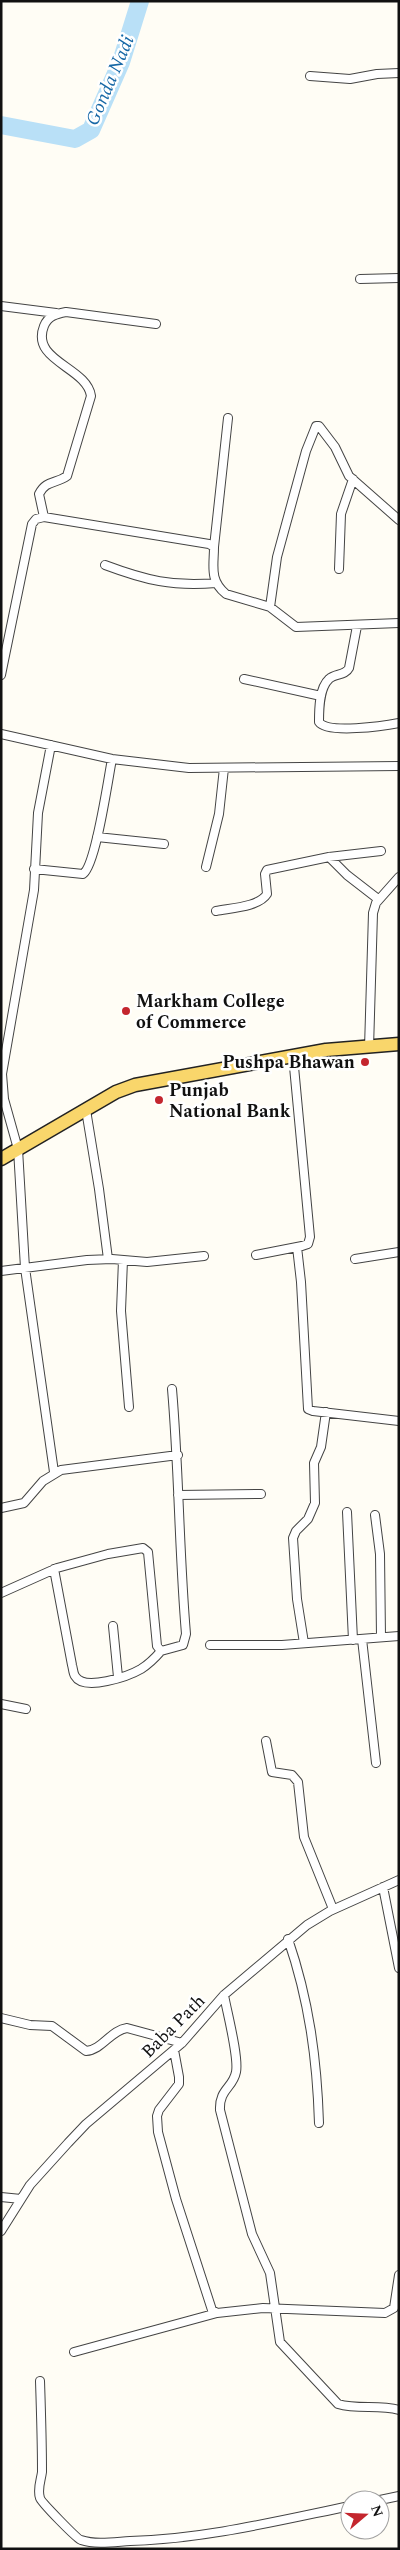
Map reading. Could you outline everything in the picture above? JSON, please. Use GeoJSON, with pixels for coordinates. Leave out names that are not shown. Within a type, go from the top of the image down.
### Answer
{"type":"FeatureCollection","features":[{"type":"Feature","properties":{"kind":"main road"},"geometry":{"type":"LineString","coordinates":[[1,1159],[116,1092],[135,1085],[326,1050],[369,1048],[399,1044]]}},
{"type":"Feature","properties":{"kind":"street"},"geometry":{"type":"LineString","coordinates":[[310,76],[350,79],[399,73]]}},
{"type":"Feature","properties":{"kind":"street"},"geometry":{"type":"LineString","coordinates":[[360,280],[399,278]]}},
{"type":"Feature","properties":{"kind":"street"},"geometry":{"type":"LineString","coordinates":[[1,306],[58,314],[82,313],[156,324]]}},
{"type":"Feature","properties":{"kind":"street"},"geometry":{"type":"LineString","coordinates":[[44,517],[39,494],[48,482],[62,480],[67,476],[91,396],[88,385],[60,364],[43,343],[42,330],[46,321],[58,314]]}},
{"type":"Feature","properties":{"kind":"street"},"geometry":{"type":"LineString","coordinates":[[228,418],[214,547],[213,576],[226,594],[270,607],[296,627],[399,623]]}},
{"type":"Feature","properties":{"kind":"street"},"geometry":{"type":"LineString","coordinates":[[270,607],[277,557],[306,451],[316,426],[319,426],[335,447],[346,470],[353,479],[399,520]]}},
{"type":"Feature","properties":{"kind":"street"},"geometry":{"type":"LineString","coordinates":[[339,569],[341,514],[353,479]]}},
{"type":"Feature","properties":{"kind":"street"},"geometry":{"type":"LineString","coordinates":[[1,676],[32,524],[36,519],[44,517],[194,540],[214,547]]}},
{"type":"Feature","properties":{"kind":"street"},"geometry":{"type":"LineString","coordinates":[[104,565],[142,579],[176,585],[216,582]]}},
{"type":"Feature","properties":{"kind":"street"},"geometry":{"type":"LineString","coordinates":[[357,626],[348,671],[329,679],[321,696],[319,708],[320,725],[359,728],[399,723]]}},
{"type":"Feature","properties":{"kind":"street"},"geometry":{"type":"LineString","coordinates":[[244,679],[321,696]]}},
{"type":"Feature","properties":{"kind":"street"},"geometry":{"type":"LineString","coordinates":[[1,734],[112,759],[190,768],[399,766]]}},
{"type":"Feature","properties":{"kind":"street"},"geometry":{"type":"LineString","coordinates":[[51,745],[38,813],[30,910],[16,982],[2,1074],[4,1098],[18,1149],[25,1268],[54,1472]]}},
{"type":"Feature","properties":{"kind":"street"},"geometry":{"type":"LineString","coordinates":[[34,869],[83,874],[89,866],[97,837],[112,759]]}},
{"type":"Feature","properties":{"kind":"street"},"geometry":{"type":"LineString","coordinates":[[206,867],[219,814],[224,768]]}},
{"type":"Feature","properties":{"kind":"street"},"geometry":{"type":"LineString","coordinates":[[97,837],[164,844]]}},
{"type":"Feature","properties":{"kind":"street"},"geometry":{"type":"LineString","coordinates":[[216,911],[264,899],[267,894],[265,874],[268,870],[329,857],[381,852]]}},
{"type":"Feature","properties":{"kind":"street"},"geometry":{"type":"LineString","coordinates":[[329,857],[347,875],[378,899]]}},
{"type":"Feature","properties":{"kind":"street"},"geometry":{"type":"LineString","coordinates":[[369,1048],[371,924],[378,899],[399,877]]}},
{"type":"Feature","properties":{"kind":"street"},"geometry":{"type":"LineString","coordinates":[[256,1255],[308,1244],[310,1238],[293,1056]]}},
{"type":"Feature","properties":{"kind":"street"},"geometry":{"type":"LineString","coordinates":[[86,1110],[108,1260]]}},
{"type":"Feature","properties":{"kind":"street"},"geometry":{"type":"LineString","coordinates":[[297,1247],[302,1282],[308,1409],[399,1421]]}},
{"type":"Feature","properties":{"kind":"street"},"geometry":{"type":"LineString","coordinates":[[355,1259],[399,1252]]}},
{"type":"Feature","properties":{"kind":"street"},"geometry":{"type":"LineString","coordinates":[[1,1271],[108,1260],[147,1262],[204,1256]]}},
{"type":"Feature","properties":{"kind":"street"},"geometry":{"type":"LineString","coordinates":[[124,1260],[121,1312],[129,1408]]}},
{"type":"Feature","properties":{"kind":"street"},"geometry":{"type":"LineString","coordinates":[[54,1569],[75,1676],[78,1680],[93,1684],[139,1670],[151,1662],[161,1651],[181,1646],[186,1639],[178,1495],[178,1455],[172,1389]]}},
{"type":"Feature","properties":{"kind":"street"},"geometry":{"type":"LineString","coordinates":[[304,1643],[297,1599],[293,1538],[296,1531],[308,1519],[315,1503],[314,1463],[321,1447],[326,1412]]}},
{"type":"Feature","properties":{"kind":"street"},"geometry":{"type":"LineString","coordinates":[[1,1508],[24,1504],[43,1481],[54,1472],[178,1455]]}},
{"type":"Feature","properties":{"kind":"street"},"geometry":{"type":"LineString","coordinates":[[178,1495],[262,1494]]}},
{"type":"Feature","properties":{"kind":"street"},"geometry":{"type":"LineString","coordinates":[[347,1512],[353,1640]]}},
{"type":"Feature","properties":{"kind":"street"},"geometry":{"type":"LineString","coordinates":[[375,1515],[380,1554],[381,1636]]}},
{"type":"Feature","properties":{"kind":"street"},"geometry":{"type":"LineString","coordinates":[[1,1593],[54,1569],[108,1554],[146,1549],[154,1635],[157,1646],[161,1651]]}},
{"type":"Feature","properties":{"kind":"street"},"geometry":{"type":"LineString","coordinates":[[113,1626],[118,1677]]}},
{"type":"Feature","properties":{"kind":"street"},"geometry":{"type":"LineString","coordinates":[[210,1645],[282,1645],[399,1636]]}},
{"type":"Feature","properties":{"kind":"street"},"geometry":{"type":"LineString","coordinates":[[362,1639],[376,1763]]}},
{"type":"Feature","properties":{"kind":"street"},"geometry":{"type":"LineString","coordinates":[[1,1704],[26,1709]]}},
{"type":"Feature","properties":{"kind":"street"},"geometry":{"type":"LineString","coordinates":[[266,1741],[272,1772],[292,1774],[298,1782],[304,1837],[333,1909]]}},
{"type":"Feature","properties":{"kind":"street","name":"Baba Path"},"geometry":{"type":"LineString","coordinates":[[1,2231],[21,2199],[46,2166],[86,2124],[182,2043],[224,1995],[288,1939],[333,1909],[399,1880]]}},
{"type":"Feature","properties":{"kind":"street"},"geometry":{"type":"LineString","coordinates":[[383,1887],[399,1968]]}},
{"type":"Feature","properties":{"kind":"street"},"geometry":{"type":"LineString","coordinates":[[288,1939],[305,1990],[312,2031],[318,2073],[319,2123]]}},
{"type":"Feature","properties":{"kind":"street"},"geometry":{"type":"LineString","coordinates":[[224,1995],[237,2066],[233,2080],[222,2093],[220,2110],[252,2234],[270,2273],[278,2336],[284,2349],[331,2398],[346,2406],[390,2407],[399,2410]]}},
{"type":"Feature","properties":{"kind":"street"},"geometry":{"type":"LineString","coordinates":[[1,2018],[30,2025],[52,2026],[86,2051],[94,2049],[119,2030],[127,2028],[182,2043]]}},
{"type":"Feature","properties":{"kind":"street"},"geometry":{"type":"LineString","coordinates":[[174,2050],[180,2077],[179,2084],[159,2110],[157,2116],[158,2132],[208,2302],[217,2313]]}},
{"type":"Feature","properties":{"kind":"street"},"geometry":{"type":"LineString","coordinates":[[1,2197],[21,2199]]}},
{"type":"Feature","properties":{"kind":"street"},"geometry":{"type":"LineString","coordinates":[[74,2352],[217,2313],[275,2308],[385,2313],[394,2308],[399,2275]]}},
{"type":"Feature","properties":{"kind":"street"},"geometry":{"type":"LineString","coordinates":[[40,2381],[40,2499],[79,2540],[140,2545],[242,2528],[340,2508]]}},
{"type":"Feature","properties":{"kind":"waterway","name":"Gonda Nadi"},"geometry":{"type":"LineString","coordinates":[[1,125],[75,139],[91,130],[121,62],[140,1]]}},
{"type":"Feature","properties":{"kind":"place","name":"Markham College of Commerce"},"geometry":{"type":"Point","coordinates":[126,1011]}},
{"type":"Feature","properties":{"kind":"place","name":"Pushpa Bhawan"},"geometry":{"type":"Point","coordinates":[365,1062]}},
{"type":"Feature","properties":{"kind":"place","name":"Punjab National Bank"},"geometry":{"type":"Point","coordinates":[159,1100]}}]}
